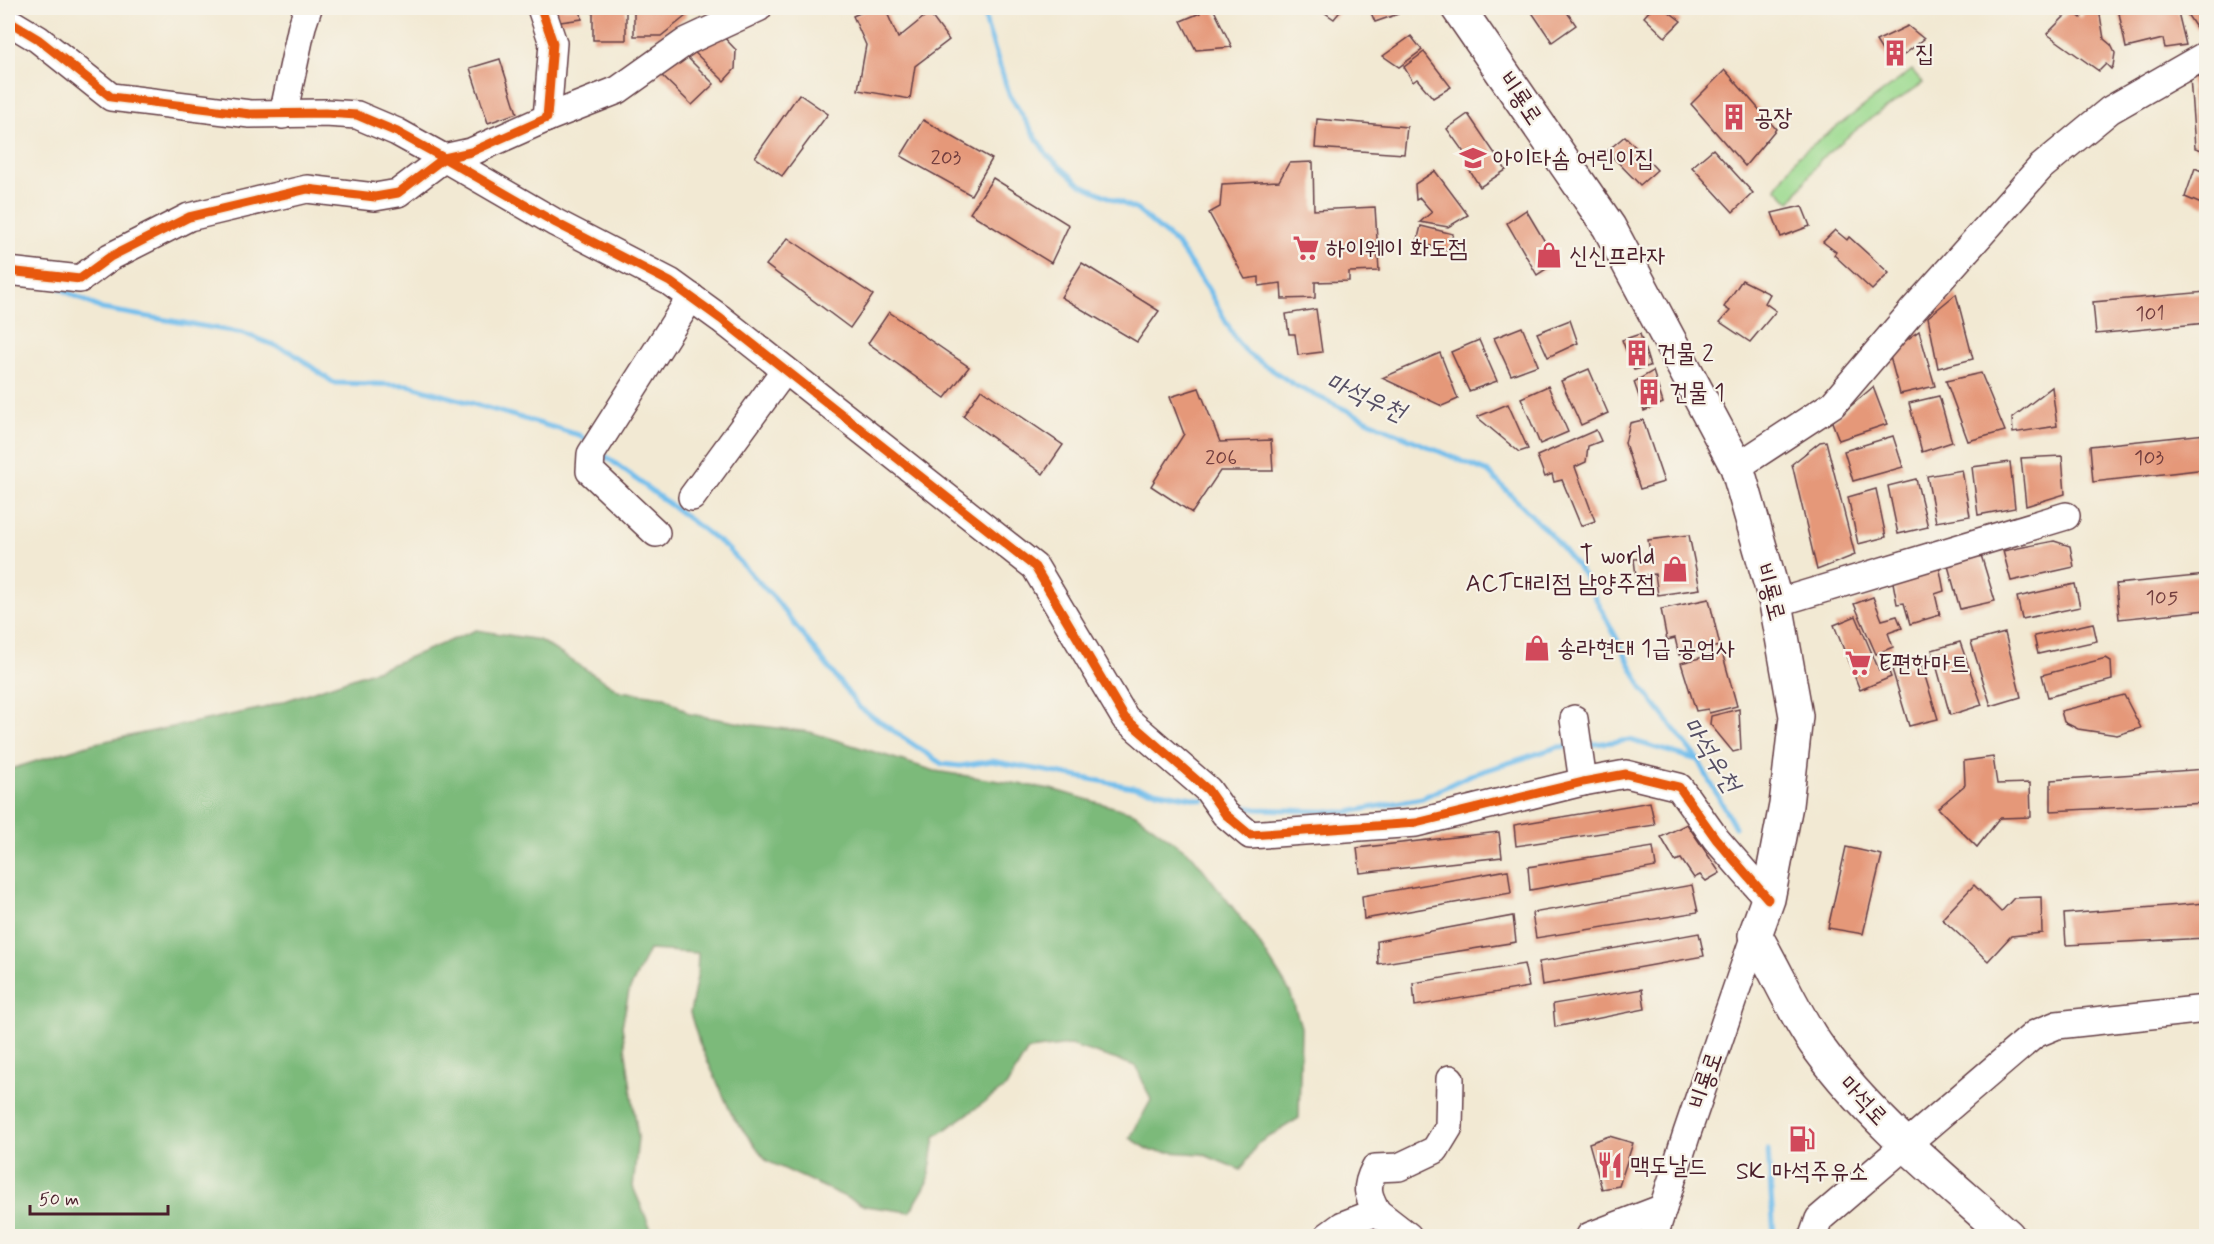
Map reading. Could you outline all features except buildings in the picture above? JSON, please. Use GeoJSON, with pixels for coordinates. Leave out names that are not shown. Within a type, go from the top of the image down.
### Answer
{"type":"FeatureCollection","features":[{"type":"Feature","properties":{"kind":"main road","name":"비룡로"},"geometry":{"type":"LineString","coordinates":[[1458,8],[1609,227],[1737,467],[1776,603],[1796,716],[1786,805],[1768,899],[1755,935]]}},
{"type":"Feature","properties":{"kind":"main road","name":"마석로"},"geometry":{"type":"LineString","coordinates":[[1755,935],[1819,1049],[1844,1081],[1906,1143],[2008,1236]]}},
{"type":"Feature","properties":{"kind":"street"},"geometry":{"type":"LineString","coordinates":[[283,115],[308,8]]}},
{"type":"Feature","properties":{"kind":"street"},"geometry":{"type":"LineString","coordinates":[[541,8],[553,43],[547,118]]}},
{"type":"Feature","properties":{"kind":"street"},"geometry":{"type":"LineString","coordinates":[[8,271],[80,279],[110,257],[189,217],[307,189],[375,197],[398,194],[444,158],[471,152],[618,90],[687,41],[758,8]]}},
{"type":"Feature","properties":{"kind":"street"},"geometry":{"type":"LineString","coordinates":[[8,24],[13,24],[38,39],[111,97],[250,114],[357,115],[397,132],[556,224],[670,282],[1035,567],[1125,718],[1208,790],[1225,814],[1250,835],[1416,823],[1578,748],[1626,774],[1679,788],[1716,839],[1768,899]]}},
{"type":"Feature","properties":{"kind":"street"},"geometry":{"type":"LineString","coordinates":[[1737,467],[1833,404],[1913,310],[2041,167],[2110,110],[2206,55]]}},
{"type":"Feature","properties":{"kind":"street"},"geometry":{"type":"LineString","coordinates":[[656,533],[590,471],[591,454],[691,297]]}},
{"type":"Feature","properties":{"kind":"street"},"geometry":{"type":"LineString","coordinates":[[692,497],[785,370]]}},
{"type":"Feature","properties":{"kind":"street"},"geometry":{"type":"LineString","coordinates":[[1776,603],[2066,516]]}},
{"type":"Feature","properties":{"kind":"street","name":"비룡로"},"geometry":{"type":"LineString","coordinates":[[1654,1236],[1755,935]]}},
{"type":"Feature","properties":{"kind":"street"},"geometry":{"type":"LineString","coordinates":[[1813,1236],[1819,1219],[2035,1034],[2057,1025],[2206,1009]]}},
{"type":"Feature","properties":{"kind":"street"},"geometry":{"type":"LineString","coordinates":[[1408,1236],[1377,1212],[1367,1196],[1370,1178],[1375,1168],[1399,1167],[1435,1150],[1449,1127],[1450,1079]]}},
{"type":"Feature","properties":{"kind":"street"},"geometry":{"type":"LineString","coordinates":[[1590,1236],[1663,1208]]}},
{"type":"Feature","properties":{"kind":"street"},"geometry":{"type":"LineString","coordinates":[[1328,1236],[1343,1225],[1377,1212]]}},
{"type":"Feature","properties":{"kind":"green space"},"geometry":{"type":"Polygon","coordinates":[[[1912,70],[1923,83],[1867,121],[1821,159],[1790,202],[1776,188],[1798,156],[1912,70]]]}},
{"type":"Feature","properties":{"kind":"green space"},"geometry":{"type":"Polygon","coordinates":[[[476,630],[539,640],[620,691],[665,697],[690,714],[810,732],[935,771],[1051,789],[1134,813],[1193,856],[1254,935],[1290,992],[1301,1027],[1299,1118],[1257,1144],[1241,1170],[1202,1154],[1151,1151],[1130,1138],[1151,1100],[1136,1066],[1070,1045],[1028,1050],[1006,1087],[935,1137],[928,1182],[910,1212],[865,1206],[767,1161],[733,1117],[699,1042],[690,1013],[697,977],[698,953],[649,950],[629,991],[622,1026],[638,1137],[633,1187],[654,1236],[8,1236],[8,770],[91,744],[264,708],[388,666],[476,630]]]}},
{"type":"Feature","properties":{"kind":"waterway","name":"마석우천"},"geometry":{"type":"LineString","coordinates":[[984,8],[987,26],[1009,94],[1047,155],[1080,184],[1137,210],[1176,243],[1208,289],[1236,340],[1247,353],[1296,386],[1386,429],[1488,472],[1552,536],[1583,574],[1643,689],[1698,760],[1735,827]]}},
{"type":"Feature","properties":{"kind":"waterway"},"geometry":{"type":"LineString","coordinates":[[61,289],[102,309],[243,333],[291,352],[334,383],[409,385],[579,435],[588,442]]}},
{"type":"Feature","properties":{"kind":"waterway"},"geometry":{"type":"LineString","coordinates":[[600,452],[726,547],[775,599],[860,708],[942,764],[960,766],[992,761],[1203,800]]}},
{"type":"Feature","properties":{"kind":"waterway"},"geometry":{"type":"LineString","coordinates":[[1585,745],[1630,740],[1698,760]]}},
{"type":"Feature","properties":{"kind":"waterway"},"geometry":{"type":"LineString","coordinates":[[1230,804],[1257,809],[1348,812],[1422,798],[1468,776],[1558,747],[1569,746]]}},
{"type":"Feature","properties":{"kind":"waterway","name":"마석우천"},"geometry":{"type":"LineString","coordinates":[[1768,1150],[1774,1236]]}},
{"type":"Feature","properties":{"kind":"cycle path"},"geometry":{"type":"LineString","coordinates":[[541,8],[553,43],[547,118],[471,152],[444,158],[556,223],[670,282],[721,319],[1035,567],[1125,718],[1208,790],[1225,814],[1250,835],[1416,823],[1583,782],[1626,774],[1679,787],[1716,839],[1768,899]]}},
{"type":"Feature","properties":{"kind":"cycle path"},"geometry":{"type":"LineString","coordinates":[[8,24],[13,24],[38,39],[111,97],[250,114],[357,115],[397,132],[444,158],[398,193],[375,197],[307,189],[189,217],[110,257],[80,279],[8,271]]}},
{"type":"Feature","properties":{"kind":"place","name":"집"},"geometry":{"type":"Point","coordinates":[1895,53]}},
{"type":"Feature","properties":{"kind":"place","name":"공장"},"geometry":{"type":"Point","coordinates":[1734,117]}},
{"type":"Feature","properties":{"kind":"place","name":"아이다솜 어린이집"},"geometry":{"type":"Point","coordinates":[1473,158]}},
{"type":"Feature","properties":{"kind":"place","name":"하이웨이 화도점"},"geometry":{"type":"Point","coordinates":[1306,248]}},
{"type":"Feature","properties":{"kind":"place","name":"신신프라자"},"geometry":{"type":"Point","coordinates":[1549,255]}},
{"type":"Feature","properties":{"kind":"place","name":"건물 2"},"geometry":{"type":"Point","coordinates":[1637,353]}},
{"type":"Feature","properties":{"kind":"place","name":"건물 1"},"geometry":{"type":"Point","coordinates":[1649,392]}},
{"type":"Feature","properties":{"kind":"place","name":"T world ACT대리점 남양주점"},"geometry":{"type":"Point","coordinates":[1675,569]}},
{"type":"Feature","properties":{"kind":"place","name":"송라현대 1급 공업사"},"geometry":{"type":"Point","coordinates":[1537,648]}},
{"type":"Feature","properties":{"kind":"place","name":"E편한마트"},"geometry":{"type":"Point","coordinates":[1858,663]}},
{"type":"Feature","properties":{"kind":"place","name":"SK 마석주유소"},"geometry":{"type":"Point","coordinates":[1802,1139]}},
{"type":"Feature","properties":{"kind":"place","name":"맥도날드"},"geometry":{"type":"Point","coordinates":[1610,1165]}}]}
